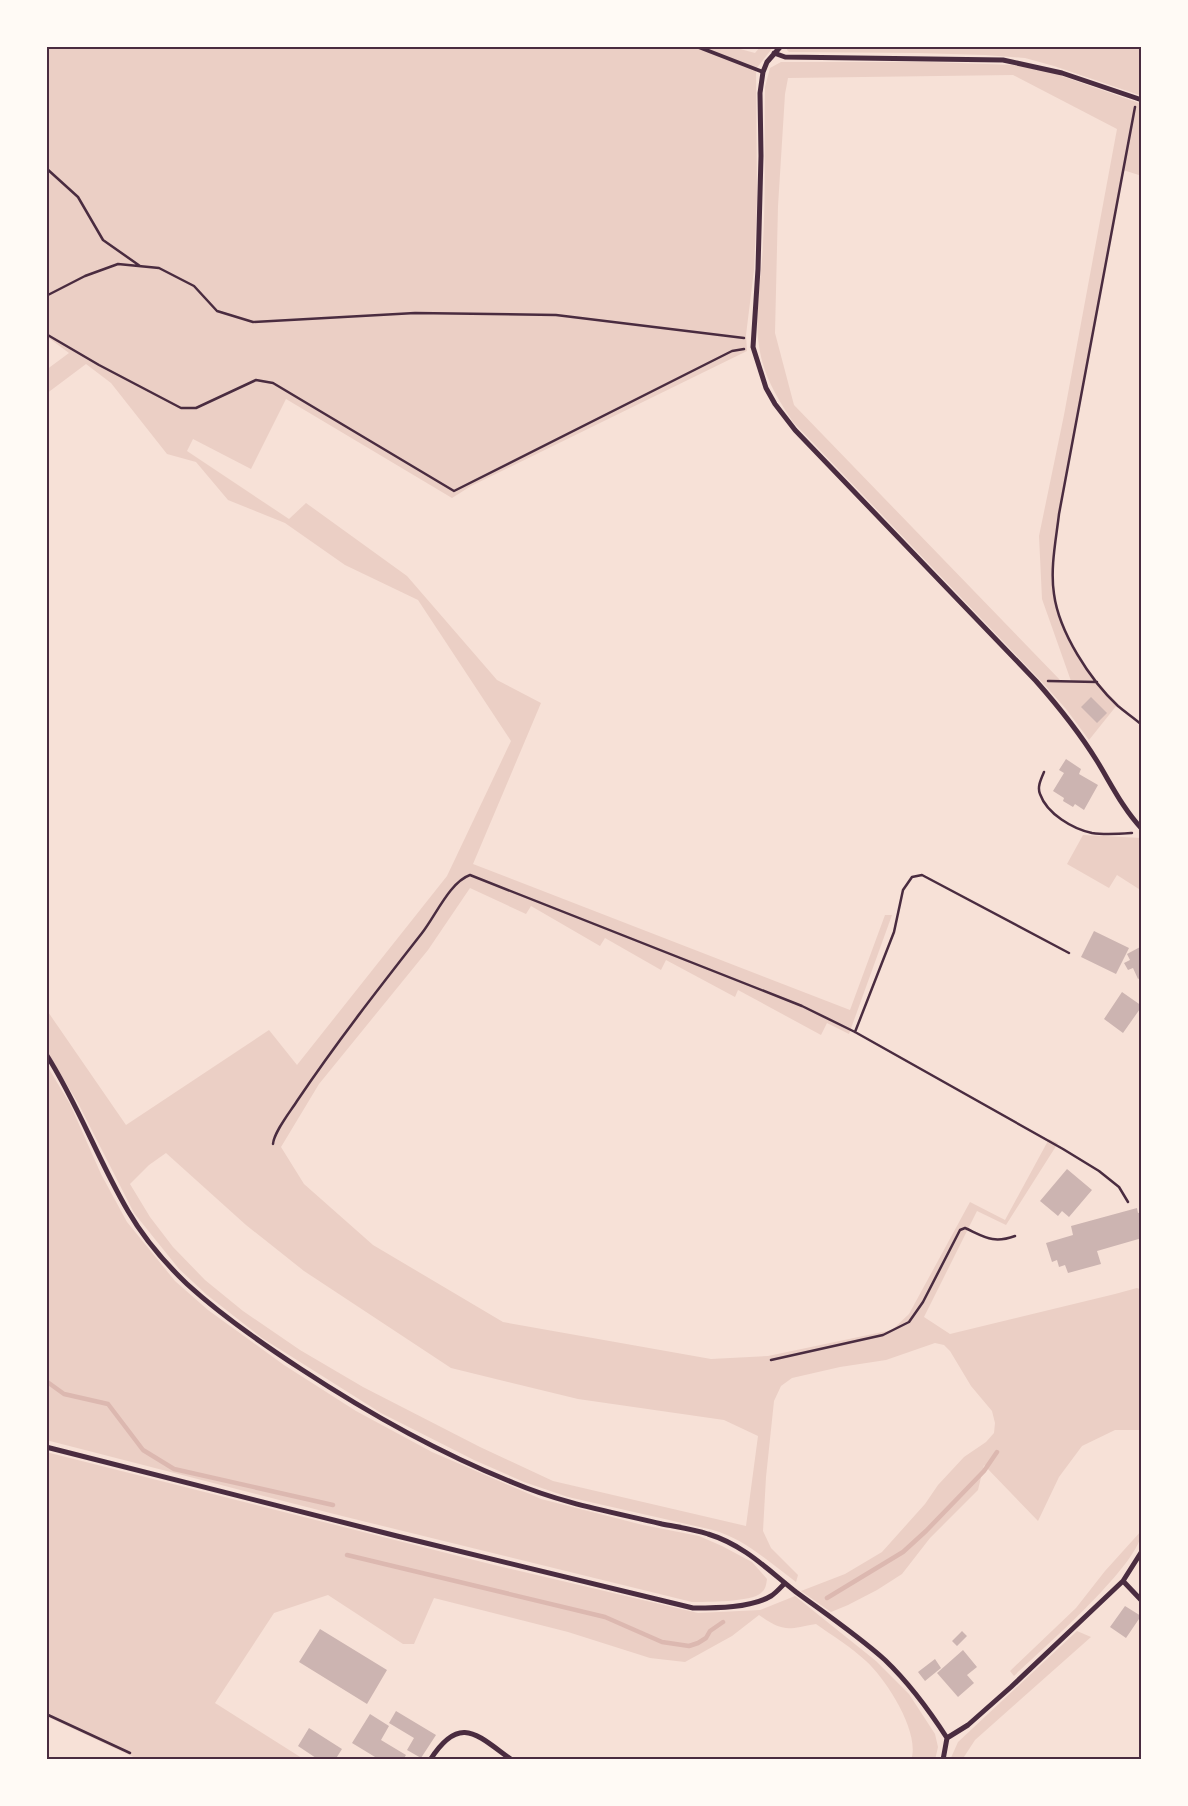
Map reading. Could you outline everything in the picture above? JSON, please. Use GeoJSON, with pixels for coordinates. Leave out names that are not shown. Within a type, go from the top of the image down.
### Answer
{"type":"FeatureCollection","features":[{"type":"Feature","properties":{"kind":"street"},"geometry":{"type":"LineString","coordinates":[[781,46],[774,53],[763,72],[760,93],[761,156],[758,269],[753,347],[766,388],[795,430],[1036,681],[1067,716],[1115,793],[1137,824],[1142,828]]}},
{"type":"Feature","properties":{"kind":"street"},"geometry":{"type":"LineString","coordinates":[[774,53],[785,57],[1003,60],[1062,73],[1139,99]]}},
{"type":"Feature","properties":{"kind":"street"},"geometry":{"type":"LineString","coordinates":[[46,1054],[70,1094],[125,1206],[152,1245],[186,1283],[265,1346],[342,1396],[395,1426],[512,1483],[560,1500],[708,1534],[739,1547],[756,1558],[785,1583],[829,1615],[882,1658],[910,1686],[947,1738],[943,1760]]}},
{"type":"Feature","properties":{"kind":"street"},"geometry":{"type":"LineString","coordinates":[[46,1446],[397,1536],[693,1608],[724,1608],[757,1601],[770,1596],[785,1583]]}},
{"type":"Feature","properties":{"kind":"street"},"geometry":{"type":"LineString","coordinates":[[947,1738],[968,1725],[1011,1687],[1123,1581],[1142,1551]]}},
{"type":"Feature","properties":{"kind":"street"},"geometry":{"type":"LineString","coordinates":[[1123,1581],[1142,1601]]}},
{"type":"Feature","properties":{"kind":"street"},"geometry":{"type":"LineString","coordinates":[[430,1760],[446,1738],[455,1733],[469,1732],[477,1735],[512,1760]]}},
{"type":"Feature","properties":{"kind":"lane"},"geometry":{"type":"LineString","coordinates":[[696,46],[763,72]]}},
{"type":"Feature","properties":{"kind":"path"},"geometry":{"type":"LineString","coordinates":[[1139,99],[1060,504],[1055,552],[1054,594],[1060,620],[1072,646],[1117,705],[1142,725]]}},
{"type":"Feature","properties":{"kind":"path"},"geometry":{"type":"LineString","coordinates":[[46,168],[78,197],[103,240],[141,267]]}},
{"type":"Feature","properties":{"kind":"path"},"geometry":{"type":"LineString","coordinates":[[46,296],[84,276],[118,264],[159,268],[194,286],[217,311],[253,322],[415,314],[556,315],[753,339]]}},
{"type":"Feature","properties":{"kind":"path"},"geometry":{"type":"LineString","coordinates":[[46,334],[99,365],[181,408],[196,408],[256,380],[273,382],[454,490],[732,351],[753,347]]}},
{"type":"Feature","properties":{"kind":"path"},"geometry":{"type":"LineString","coordinates":[[1036,681],[1098,682]]}},
{"type":"Feature","properties":{"kind":"path"},"geometry":{"type":"LineString","coordinates":[[1044,772],[1039,782],[1039,793],[1046,806],[1076,829],[1093,833],[1132,833],[1137,824]]}},
{"type":"Feature","properties":{"kind":"path"},"geometry":{"type":"LineString","coordinates":[[273,1144],[273,1140],[282,1124],[316,1074],[434,918],[452,887],[470,875],[802,1006],[855,1032],[1092,1166],[1119,1186],[1128,1202]]}},
{"type":"Feature","properties":{"kind":"path"},"geometry":{"type":"LineString","coordinates":[[855,1032],[894,932],[903,890],[912,877],[922,875],[1068,953]]}},
{"type":"Feature","properties":{"kind":"path"},"geometry":{"type":"LineString","coordinates":[[771,1360],[882,1335],[910,1322],[923,1302],[960,1230],[965,1228],[995,1241],[1015,1236]]}},
{"type":"Feature","properties":{"kind":"path"},"geometry":{"type":"LineString","coordinates":[[46,1714],[130,1753]]}},
{"type":"Feature","properties":{"kind":"shaded area"},"geometry":{"type":"Polygon","coordinates":[[[46,46],[729,46],[755,53],[761,46],[774,46],[756,69],[757,198],[754,270],[746,335],[747,351],[471,486],[452,498],[286,399],[251,469],[193,439],[187,451],[289,519],[306,503],[407,576],[497,680],[541,703],[473,864],[850,1010],[885,915],[892,915],[849,1034],[827,1023],[821,1035],[738,990],[735,997],[666,960],[661,970],[605,938],[600,946],[531,906],[526,914],[470,888],[428,950],[319,1084],[281,1147],[304,1184],[373,1245],[503,1322],[711,1359],[768,1356],[892,1330],[909,1314],[970,1202],[1005,1220],[1049,1139],[1058,1143],[1006,1225],[977,1211],[924,1317],[950,1334],[1137,1288],[1142,1290],[1142,1430],[1115,1430],[1082,1446],[1059,1477],[1038,1521],[984,1465],[978,1490],[930,1538],[902,1574],[877,1590],[831,1612],[801,1591],[845,1574],[882,1552],[964,1457],[986,1442],[994,1433],[995,1423],[992,1411],[971,1386],[950,1351],[944,1345],[935,1343],[886,1360],[840,1367],[792,1378],[781,1386],[774,1401],[766,1477],[763,1531],[771,1548],[798,1575],[796,1582],[757,1552],[725,1534],[568,1497],[524,1482],[474,1460],[381,1413],[262,1338],[207,1295],[179,1269],[134,1213],[78,1103],[46,1050],[46,1009],[126,1125],[269,1030],[297,1065],[447,876],[511,741],[418,600],[345,565],[285,523],[228,500],[196,462],[167,454],[111,383],[86,364],[46,394],[46,370],[69,353],[46,336],[46,46]],[[166,1153],[149,1165],[130,1184],[150,1217],[173,1247],[205,1280],[243,1311],[300,1350],[363,1387],[480,1447],[553,1481],[746,1526],[758,1436],[724,1420],[578,1399],[451,1368],[304,1271],[246,1225],[166,1153]]]}},
{"type":"Feature","properties":{"kind":"shaded area"},"geometry":{"type":"Polygon","coordinates":[[[787,46],[1142,46],[1142,96],[1025,58],[918,53],[789,52],[787,46]]]}},
{"type":"Feature","properties":{"kind":"shaded area"},"geometry":{"type":"Polygon","coordinates":[[[781,62],[931,62],[1014,65],[1053,73],[1142,104],[1142,176],[1123,170],[1059,514],[1055,553],[1054,591],[1061,623],[1086,667],[1117,705],[1089,740],[1066,709],[1041,681],[793,422],[771,386],[761,357],[757,321],[764,224],[765,87],[770,68],[781,62]],[[1013,75],[788,78],[785,94],[778,206],[775,333],[794,405],[1061,681],[1071,681],[1042,599],[1039,536],[1064,415],[1117,129],[1013,75]]]}},
{"type":"Feature","properties":{"kind":"shaded area"},"geometry":{"type":"Polygon","coordinates":[[[1083,835],[1142,838],[1142,891],[1117,875],[1109,888],[1067,864],[1083,835]]]}},
{"type":"Feature","properties":{"kind":"shaded area"},"geometry":{"type":"Polygon","coordinates":[[[46,1064],[70,1104],[101,1174],[127,1222],[175,1281],[208,1310],[284,1365],[356,1411],[432,1452],[541,1499],[643,1525],[699,1536],[752,1562],[767,1579],[764,1590],[756,1596],[748,1598],[728,1601],[692,1602],[342,1516],[46,1440],[46,1064]]]}},
{"type":"Feature","properties":{"kind":"shaded area"},"geometry":{"type":"Polygon","coordinates":[[[46,1452],[494,1565],[698,1613],[760,1610],[795,1596],[876,1661],[909,1694],[935,1734],[938,1747],[935,1760],[911,1760],[913,1749],[911,1736],[900,1707],[883,1680],[860,1656],[816,1624],[786,1628],[775,1625],[759,1615],[732,1636],[685,1662],[650,1658],[568,1632],[434,1598],[414,1644],[403,1644],[328,1595],[274,1613],[215,1703],[305,1760],[140,1760],[46,1716],[46,1452]]]}},
{"type":"Feature","properties":{"kind":"shaded area"},"geometry":{"type":"Polygon","coordinates":[[[1142,1530],[1138,1545],[1109,1584],[1014,1676],[1010,1671],[1076,1608],[1105,1571],[1142,1530]]]}},
{"type":"Feature","properties":{"kind":"shaded area"},"geometry":{"type":"Polygon","coordinates":[[[1077,1631],[1091,1637],[975,1740],[962,1760],[950,1760],[958,1742],[1077,1631]]]}},
{"type":"Feature","properties":{"kind":"building"},"geometry":{"type":"Polygon","coordinates":[[[1091,697],[1107,713],[1097,723],[1081,707],[1091,697]]]}},
{"type":"Feature","properties":{"kind":"building"},"geometry":{"type":"Polygon","coordinates":[[[1066,759],[1081,769],[1079,774],[1098,785],[1084,810],[1075,804],[1073,807],[1063,801],[1064,798],[1053,791],[1064,773],[1059,770],[1066,759]]]}},
{"type":"Feature","properties":{"kind":"building"},"geometry":{"type":"Polygon","coordinates":[[[1094,931],[1129,948],[1116,974],[1081,957],[1094,931]]]}},
{"type":"Feature","properties":{"kind":"building"},"geometry":{"type":"Polygon","coordinates":[[[1142,946],[1142,977],[1138,979],[1133,968],[1128,970],[1124,963],[1130,960],[1127,954],[1142,946]]]}},
{"type":"Feature","properties":{"kind":"building"},"geometry":{"type":"Polygon","coordinates":[[[1122,992],[1142,1006],[1123,1033],[1104,1019],[1122,992]]]}},
{"type":"Feature","properties":{"kind":"building"},"geometry":{"type":"Polygon","coordinates":[[[1067,1169],[1092,1190],[1069,1217],[1062,1211],[1058,1216],[1040,1201],[1067,1169]]]}},
{"type":"Feature","properties":{"kind":"building"},"geometry":{"type":"Polygon","coordinates":[[[1137,1208],[1138,1213],[1142,1212],[1142,1238],[1097,1251],[1101,1264],[1068,1273],[1065,1265],[1059,1267],[1057,1260],[1052,1262],[1046,1243],[1073,1235],[1071,1226],[1137,1208]]]}},
{"type":"Feature","properties":{"kind":"building"},"geometry":{"type":"Polygon","coordinates":[[[1125,1606],[1141,1616],[1126,1638],[1110,1627],[1125,1606]]]}},
{"type":"Feature","properties":{"kind":"building"},"geometry":{"type":"Polygon","coordinates":[[[320,1629],[387,1670],[367,1704],[299,1662],[320,1629]]]}},
{"type":"Feature","properties":{"kind":"building"},"geometry":{"type":"Polygon","coordinates":[[[962,1631],[967,1636],[957,1646],[952,1641],[962,1631]]]}},
{"type":"Feature","properties":{"kind":"building"},"geometry":{"type":"Polygon","coordinates":[[[963,1650],[977,1667],[967,1675],[974,1683],[958,1697],[937,1673],[963,1650]]]}},
{"type":"Feature","properties":{"kind":"building"},"geometry":{"type":"Polygon","coordinates":[[[935,1659],[941,1668],[925,1681],[918,1672],[935,1659]]]}},
{"type":"Feature","properties":{"kind":"building"},"geometry":{"type":"Polygon","coordinates":[[[396,1711],[436,1735],[421,1758],[407,1750],[414,1738],[389,1723],[396,1711]]]}},
{"type":"Feature","properties":{"kind":"building"},"geometry":{"type":"Polygon","coordinates":[[[370,1714],[389,1726],[381,1740],[406,1755],[403,1760],[380,1760],[352,1743],[370,1714]]]}},
{"type":"Feature","properties":{"kind":"building"},"geometry":{"type":"Polygon","coordinates":[[[309,1728],[342,1749],[335,1760],[319,1760],[298,1746],[309,1728]]]}},
{"type":"Feature","properties":{"kind":"waterway"},"geometry":{"type":"LineString","coordinates":[[46,1381],[64,1394],[108,1404],[143,1450],[174,1469],[333,1505]]}},
{"type":"Feature","properties":{"kind":"waterway"},"geometry":{"type":"LineString","coordinates":[[827,1598],[903,1552],[984,1471],[997,1452]]}},
{"type":"Feature","properties":{"kind":"waterway"},"geometry":{"type":"LineString","coordinates":[[347,1555],[605,1617],[662,1642],[689,1646],[706,1638],[710,1631],[723,1622]]}}]}
